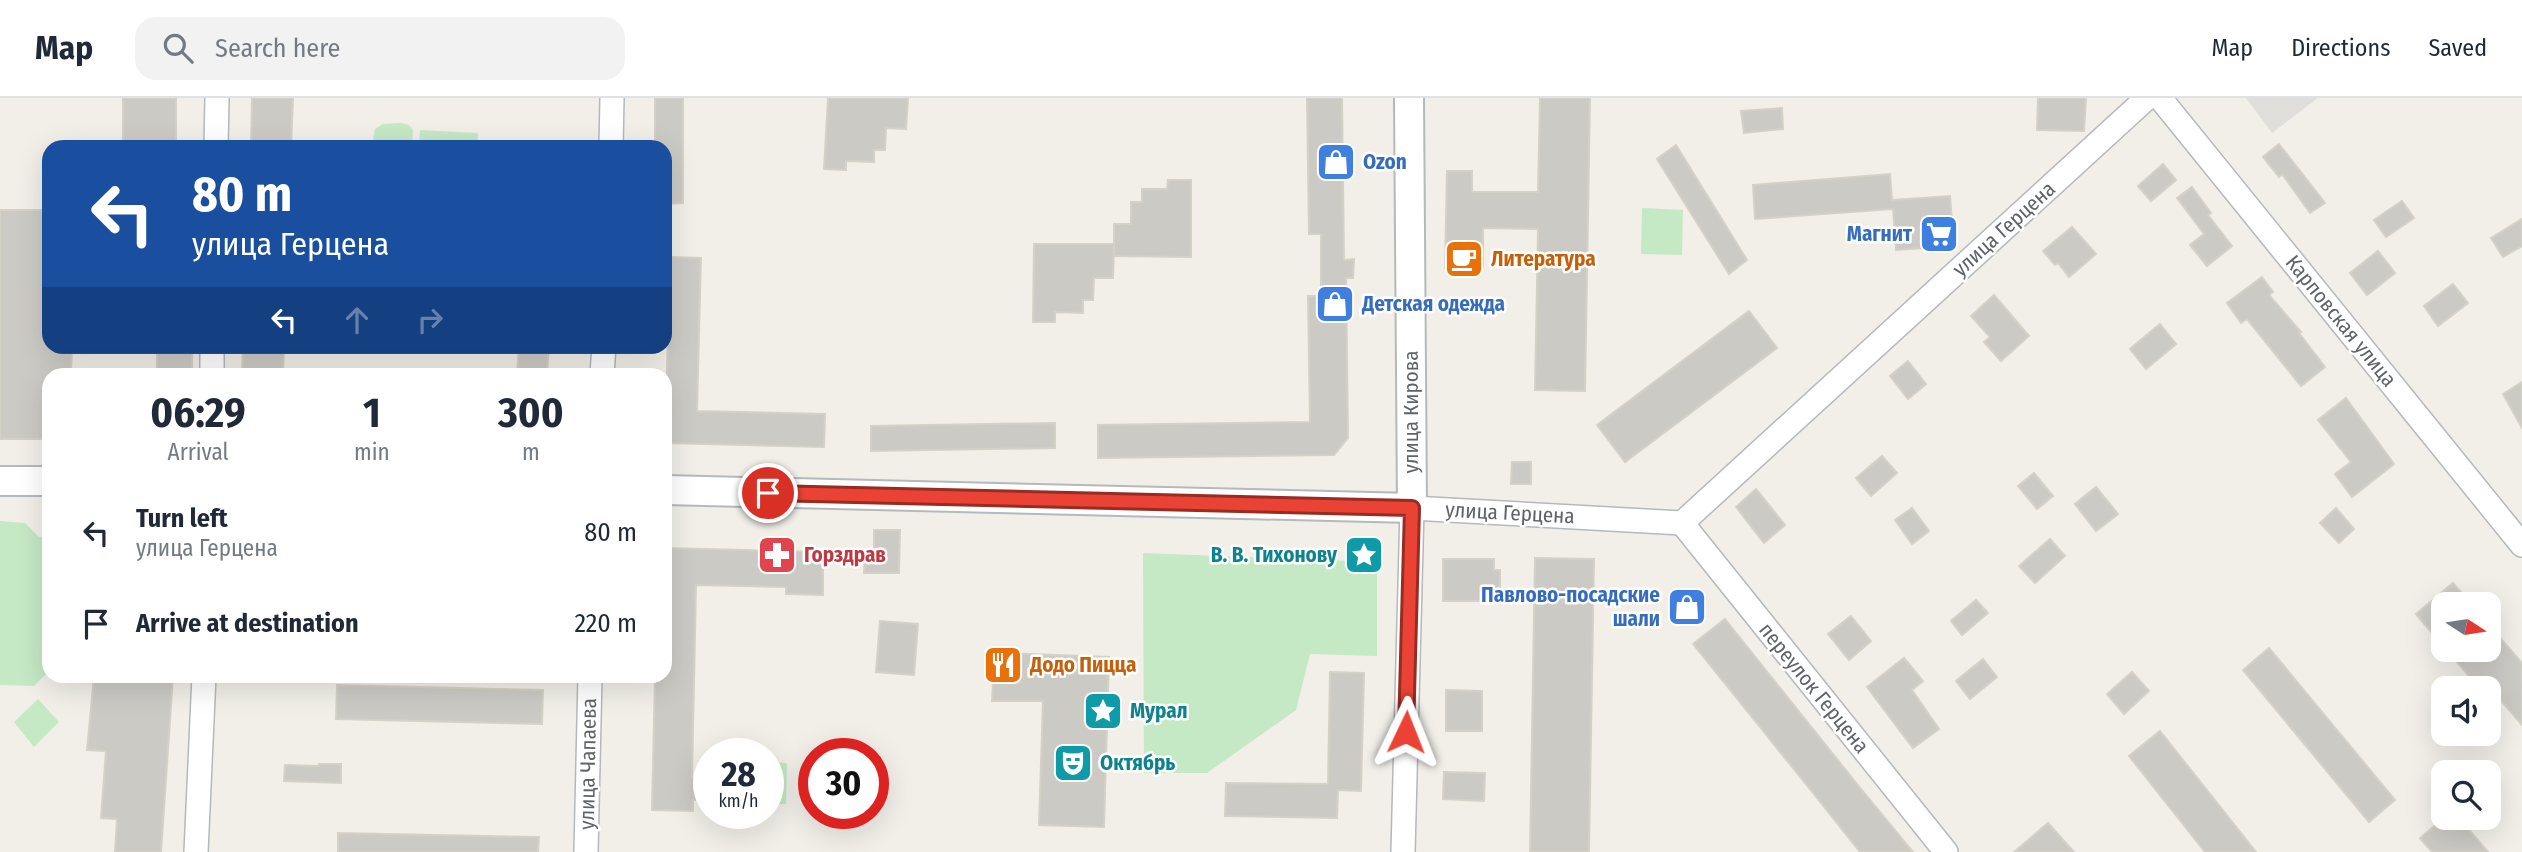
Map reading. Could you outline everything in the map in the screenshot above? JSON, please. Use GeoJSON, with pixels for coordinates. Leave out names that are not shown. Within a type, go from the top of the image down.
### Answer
{"type":"FeatureCollection","features":[{"type":"Feature","properties":{"kind":"street"},"geometry":{"type":"LineString","coordinates":[[216,140],[217,98]]}},
{"type":"Feature","properties":{"kind":"street"},"geometry":{"type":"LineString","coordinates":[[611,140],[612,98]]}},
{"type":"Feature","properties":{"kind":"street","name":"улица Кирова"},"geometry":{"type":"LineString","coordinates":[[1403,852],[1412,508],[1409,98]]}},
{"type":"Feature","properties":{"kind":"street","name":"улица Герцена"},"geometry":{"type":"LineString","coordinates":[[672,490],[1412,508],[1682,523],[2147,98]]}},
{"type":"Feature","properties":{"kind":"street","name":"Карповская улица"},"geometry":{"type":"LineString","coordinates":[[2160,98],[2522,545]]}},
{"type":"Feature","properties":{"kind":"street"},"geometry":{"type":"LineString","coordinates":[[0,481],[42,481]]}},
{"type":"Feature","properties":{"kind":"street","name":"переулок Герцена"},"geometry":{"type":"LineString","coordinates":[[1682,523],[1946,852]]}},
{"type":"Feature","properties":{"kind":"street"},"geometry":{"type":"LineString","coordinates":[[196,852],[204,683]]}},
{"type":"Feature","properties":{"kind":"street","name":"улица Чапаева"},"geometry":{"type":"LineString","coordinates":[[586,852],[590,683]]}},
{"type":"Feature","properties":{"kind":"shaded area"},"geometry":{"type":"Polygon","coordinates":[[[2246,98],[2318,98],[2272,133],[2246,98]]]}},
{"type":"Feature","properties":{"kind":"green space"},"geometry":{"type":"Polygon","coordinates":[[[383,124],[409,125],[413,130],[412,140],[373,140],[375,129],[383,124]]]}},
{"type":"Feature","properties":{"kind":"green space"},"geometry":{"type":"Polygon","coordinates":[[[420,130],[478,133],[478,140],[419,140],[420,130]]]}},
{"type":"Feature","properties":{"kind":"green space"},"geometry":{"type":"Polygon","coordinates":[[[1642,208],[1683,210],[1682,255],[1641,254],[1642,208]]]}},
{"type":"Feature","properties":{"kind":"green space"},"geometry":{"type":"Polygon","coordinates":[[[0,521],[25,523],[42,537],[42,678],[34,686],[0,685],[0,521]]]}},
{"type":"Feature","properties":{"kind":"green space"},"geometry":{"type":"Polygon","coordinates":[[[1143,553],[1377,562],[1377,656],[1310,654],[1296,710],[1207,773],[1144,773],[1143,553]]]}},
{"type":"Feature","properties":{"kind":"green space"},"geometry":{"type":"Polygon","coordinates":[[[38,699],[59,722],[34,747],[14,722],[38,699]]]}},
{"type":"Feature","properties":{"kind":"green space"},"geometry":{"type":"Polygon","coordinates":[[[784,763],[787,763],[784,804],[784,763]]]}},
{"type":"Feature","properties":{"kind":"building"},"geometry":{"type":"Polygon","coordinates":[[[123,98],[176,98],[176,140],[123,140],[123,98]]]}},
{"type":"Feature","properties":{"kind":"building"},"geometry":{"type":"Polygon","coordinates":[[[252,98],[293,98],[291,140],[251,140],[252,98]]]}},
{"type":"Feature","properties":{"kind":"building"},"geometry":{"type":"Polygon","coordinates":[[[655,98],[683,98],[683,203],[672,204],[672,140],[655,140],[655,98]]]}},
{"type":"Feature","properties":{"kind":"building"},"geometry":{"type":"Polygon","coordinates":[[[828,98],[908,98],[906,129],[886,128],[885,150],[874,150],[874,162],[846,161],[846,170],[824,169],[828,98]]]}},
{"type":"Feature","properties":{"kind":"building"},"geometry":{"type":"Polygon","coordinates":[[[1307,98],[1342,98],[1344,260],[1354,259],[1353,278],[1346,278],[1348,438],[1334,455],[1098,458],[1098,425],[1310,422],[1308,296],[1321,296],[1321,234],[1309,234],[1307,98]]]}},
{"type":"Feature","properties":{"kind":"building"},"geometry":{"type":"Polygon","coordinates":[[[1540,98],[1590,98],[1585,391],[1535,390],[1538,229],[1483,228],[1483,267],[1445,268],[1447,171],[1472,171],[1472,192],[1538,192],[1540,98]]]}},
{"type":"Feature","properties":{"kind":"building"},"geometry":{"type":"Polygon","coordinates":[[[2038,98],[2086,98],[2084,131],[2037,130],[2038,98]]]}},
{"type":"Feature","properties":{"kind":"building"},"geometry":{"type":"Polygon","coordinates":[[[1782,108],[1783,129],[1744,133],[1741,111],[1782,108]]]}},
{"type":"Feature","properties":{"kind":"building"},"geometry":{"type":"Polygon","coordinates":[[[2279,144],[2325,203],[2310,213],[2282,174],[2279,177],[2263,157],[2279,144]]]}},
{"type":"Feature","properties":{"kind":"building"},"geometry":{"type":"Polygon","coordinates":[[[1676,145],[1747,260],[1729,274],[1657,159],[1676,145]]]}},
{"type":"Feature","properties":{"kind":"building"},"geometry":{"type":"Polygon","coordinates":[[[2163,164],[2176,180],[2151,201],[2138,186],[2163,164]]]}},
{"type":"Feature","properties":{"kind":"building"},"geometry":{"type":"Polygon","coordinates":[[[1890,174],[1892,200],[1950,196],[1954,246],[1896,250],[1893,209],[1755,219],[1753,185],[1890,174]]]}},
{"type":"Feature","properties":{"kind":"building"},"geometry":{"type":"Polygon","coordinates":[[[1168,180],[1191,180],[1191,257],[1114,256],[1114,224],[1131,224],[1131,202],[1142,202],[1142,189],[1167,189],[1168,180]]]}},
{"type":"Feature","properties":{"kind":"building"},"geometry":{"type":"Polygon","coordinates":[[[2192,187],[2211,213],[2208,215],[2232,246],[2207,266],[2190,245],[2204,234],[2177,198],[2192,187]]]}},
{"type":"Feature","properties":{"kind":"building"},"geometry":{"type":"Polygon","coordinates":[[[2402,201],[2414,218],[2386,237],[2374,220],[2402,201]]]}},
{"type":"Feature","properties":{"kind":"building"},"geometry":{"type":"Polygon","coordinates":[[[0,210],[42,210],[42,354],[72,354],[71,368],[42,368],[42,439],[0,439],[0,210]]]}},
{"type":"Feature","properties":{"kind":"building"},"geometry":{"type":"Polygon","coordinates":[[[2522,219],[2522,246],[2503,257],[2491,238],[2522,219]]]}},
{"type":"Feature","properties":{"kind":"building"},"geometry":{"type":"Polygon","coordinates":[[[2072,227],[2096,254],[2069,277],[2058,263],[2055,265],[2043,251],[2072,227]]]}},
{"type":"Feature","properties":{"kind":"building"},"geometry":{"type":"Polygon","coordinates":[[[1034,244],[1114,244],[1113,278],[1094,278],[1093,300],[1083,300],[1083,313],[1055,312],[1055,322],[1033,322],[1034,244]]]}},
{"type":"Feature","properties":{"kind":"building"},"geometry":{"type":"Polygon","coordinates":[[[2378,251],[2395,273],[2367,295],[2350,273],[2378,251]]]}},
{"type":"Feature","properties":{"kind":"building"},"geometry":{"type":"Polygon","coordinates":[[[672,257],[701,258],[697,411],[825,414],[824,447],[672,443],[672,368],[667,368],[667,354],[672,354],[672,257]]]}},
{"type":"Feature","properties":{"kind":"building"},"geometry":{"type":"Polygon","coordinates":[[[2262,277],[2273,292],[2269,295],[2301,332],[2299,333],[2325,367],[2301,386],[2247,319],[2241,323],[2227,303],[2262,277]]]}},
{"type":"Feature","properties":{"kind":"building"},"geometry":{"type":"Polygon","coordinates":[[[2453,284],[2468,303],[2438,326],[2424,306],[2453,284]]]}},
{"type":"Feature","properties":{"kind":"building"},"geometry":{"type":"Polygon","coordinates":[[[1994,295],[2029,336],[2001,361],[1984,342],[1990,337],[1971,316],[1994,295]]]}},
{"type":"Feature","properties":{"kind":"building"},"geometry":{"type":"Polygon","coordinates":[[[1749,311],[1777,348],[1625,462],[1597,425],[1749,311]]]}},
{"type":"Feature","properties":{"kind":"building"},"geometry":{"type":"Polygon","coordinates":[[[2160,324],[2176,344],[2146,369],[2130,349],[2160,324]]]}},
{"type":"Feature","properties":{"kind":"building"},"geometry":{"type":"Polygon","coordinates":[[[157,354],[192,354],[192,368],[157,368],[157,354]]]}},
{"type":"Feature","properties":{"kind":"building"},"geometry":{"type":"Polygon","coordinates":[[[243,354],[284,354],[283,368],[242,368],[243,354]]]}},
{"type":"Feature","properties":{"kind":"building"},"geometry":{"type":"Polygon","coordinates":[[[518,354],[548,354],[547,368],[517,368],[518,354]]]}},
{"type":"Feature","properties":{"kind":"building"},"geometry":{"type":"Polygon","coordinates":[[[1908,361],[1926,384],[1908,399],[1890,376],[1908,361]]]}},
{"type":"Feature","properties":{"kind":"building"},"geometry":{"type":"Polygon","coordinates":[[[2522,382],[2522,428],[2503,394],[2522,382]]]}},
{"type":"Feature","properties":{"kind":"building"},"geometry":{"type":"Polygon","coordinates":[[[2346,398],[2394,464],[2352,497],[2335,474],[2351,462],[2318,420],[2346,398]]]}},
{"type":"Feature","properties":{"kind":"building"},"geometry":{"type":"Polygon","coordinates":[[[1055,423],[1055,448],[871,451],[871,426],[1055,423]]]}},
{"type":"Feature","properties":{"kind":"building"},"geometry":{"type":"Polygon","coordinates":[[[1882,456],[1897,473],[1871,496],[1856,478],[1882,456]]]}},
{"type":"Feature","properties":{"kind":"building"},"geometry":{"type":"Polygon","coordinates":[[[1512,462],[1531,462],[1531,484],[1511,484],[1512,462]]]}},
{"type":"Feature","properties":{"kind":"building"},"geometry":{"type":"Polygon","coordinates":[[[2034,473],[2053,496],[2037,509],[2018,486],[2034,473]]]}},
{"type":"Feature","properties":{"kind":"building"},"geometry":{"type":"Polygon","coordinates":[[[2096,487],[2118,514],[2096,531],[2075,504],[2096,487]]]}},
{"type":"Feature","properties":{"kind":"building"},"geometry":{"type":"Polygon","coordinates":[[[1756,489],[1785,525],[1764,543],[1736,507],[1756,489]]]}},
{"type":"Feature","properties":{"kind":"building"},"geometry":{"type":"Polygon","coordinates":[[[1912,508],[1929,531],[1912,544],[1895,520],[1912,508]]]}},
{"type":"Feature","properties":{"kind":"building"},"geometry":{"type":"Polygon","coordinates":[[[2336,508],[2354,529],[2339,543],[2320,523],[2336,508]]]}},
{"type":"Feature","properties":{"kind":"building"},"geometry":{"type":"Polygon","coordinates":[[[874,530],[900,530],[899,573],[864,573],[865,554],[874,554],[874,530]]]}},
{"type":"Feature","properties":{"kind":"building"},"geometry":{"type":"Polygon","coordinates":[[[2050,539],[2065,556],[2035,583],[2019,566],[2050,539]]]}},
{"type":"Feature","properties":{"kind":"building"},"geometry":{"type":"Polygon","coordinates":[[[672,548],[823,552],[823,595],[786,594],[786,587],[696,585],[693,811],[652,810],[655,683],[672,683],[672,548]]]}},
{"type":"Feature","properties":{"kind":"building"},"geometry":{"type":"Polygon","coordinates":[[[1535,558],[1594,559],[1589,852],[1530,852],[1535,558]]]}},
{"type":"Feature","properties":{"kind":"building"},"geometry":{"type":"Polygon","coordinates":[[[1443,559],[1494,559],[1494,570],[1500,570],[1500,592],[1494,592],[1494,601],[1443,601],[1443,559]]]}},
{"type":"Feature","properties":{"kind":"building"},"geometry":{"type":"Polygon","coordinates":[[[2453,583],[2461,592],[2442,592],[2453,583]]]}},
{"type":"Feature","properties":{"kind":"building"},"geometry":{"type":"Polygon","coordinates":[[[1976,600],[1988,613],[1962,635],[1951,621],[1976,600]]]}},
{"type":"Feature","properties":{"kind":"building"},"geometry":{"type":"Polygon","coordinates":[[[2431,601],[2431,632],[2416,614],[2431,601]]]}},
{"type":"Feature","properties":{"kind":"building"},"geometry":{"type":"Polygon","coordinates":[[[1851,616],[1871,641],[1849,660],[1828,634],[1851,616]]]}},
{"type":"Feature","properties":{"kind":"building"},"geometry":{"type":"Polygon","coordinates":[[[1725,619],[1913,852],[1860,852],[1693,644],[1725,619]]]}},
{"type":"Feature","properties":{"kind":"building"},"geometry":{"type":"Polygon","coordinates":[[[880,621],[918,624],[914,675],[876,672],[880,621]]]}},
{"type":"Feature","properties":{"kind":"building"},"geometry":{"type":"Polygon","coordinates":[[[2501,639],[2522,663],[2522,725],[2501,701],[2501,676],[2469,676],[2457,662],[2501,662],[2501,639]]]}},
{"type":"Feature","properties":{"kind":"building"},"geometry":{"type":"Polygon","coordinates":[[[2269,648],[2395,800],[2369,822],[2243,670],[2269,648]]]}},
{"type":"Feature","properties":{"kind":"building","name":"Октябрь"},"geometry":{"type":"Polygon","coordinates":[[[1002,653],[1109,657],[1104,827],[1039,825],[1043,701],[992,701],[994,661],[1002,653]]]}},
{"type":"Feature","properties":{"kind":"building"},"geometry":{"type":"Polygon","coordinates":[[[1904,658],[1923,681],[1912,690],[1939,729],[1913,748],[1867,687],[1904,658]]]}},
{"type":"Feature","properties":{"kind":"building"},"geometry":{"type":"Polygon","coordinates":[[[1983,659],[1997,677],[1970,699],[1956,681],[1983,659]]]}},
{"type":"Feature","properties":{"kind":"building"},"geometry":{"type":"Polygon","coordinates":[[[1330,672],[1364,673],[1361,791],[1338,790],[1337,818],[1225,816],[1226,783],[1328,784],[1330,672]]]}},
{"type":"Feature","properties":{"kind":"building"},"geometry":{"type":"Polygon","coordinates":[[[2132,672],[2149,691],[2124,714],[2107,694],[2132,672]]]}},
{"type":"Feature","properties":{"kind":"building"},"geometry":{"type":"Polygon","coordinates":[[[93,683],[173,683],[161,852],[115,852],[117,819],[101,818],[106,751],[87,750],[93,683]]]}},
{"type":"Feature","properties":{"kind":"building"},"geometry":{"type":"Polygon","coordinates":[[[337,685],[543,690],[542,724],[336,719],[337,685]]]}},
{"type":"Feature","properties":{"kind":"building"},"geometry":{"type":"Polygon","coordinates":[[[1446,690],[1482,691],[1482,731],[1446,731],[1446,690]]]}},
{"type":"Feature","properties":{"kind":"building"},"geometry":{"type":"Polygon","coordinates":[[[2160,731],[2256,852],[2205,852],[2129,756],[2160,731]]]}},
{"type":"Feature","properties":{"kind":"building"},"geometry":{"type":"Polygon","coordinates":[[[341,764],[341,783],[284,781],[285,765],[341,764]]]}},
{"type":"Feature","properties":{"kind":"building"},"geometry":{"type":"Polygon","coordinates":[[[1444,772],[1485,773],[1484,801],[1443,799],[1444,772]]]}},
{"type":"Feature","properties":{"kind":"building"},"geometry":{"type":"Polygon","coordinates":[[[2048,823],[2074,852],[2014,852],[2048,823]]]}},
{"type":"Feature","properties":{"kind":"building"},"geometry":{"type":"Polygon","coordinates":[[[2431,829],[2469,830],[2488,852],[2432,852],[2420,838],[2431,829]]]}},
{"type":"Feature","properties":{"kind":"building"},"geometry":{"type":"Polygon","coordinates":[[[338,833],[539,837],[538,852],[338,852],[338,833]]]}},
{"type":"Feature","properties":{"kind":"place","name":"Ozon"},"geometry":{"type":"Point","coordinates":[1336,162]}},
{"type":"Feature","properties":{"kind":"place","name":"Магнит"},"geometry":{"type":"Point","coordinates":[1939,234]}},
{"type":"Feature","properties":{"kind":"place","name":"Литература"},"geometry":{"type":"Point","coordinates":[1464,259]}},
{"type":"Feature","properties":{"kind":"place","name":"Детская одежда"},"geometry":{"type":"Point","coordinates":[1335,304]}},
{"type":"Feature","properties":{"kind":"place","name":"Горздрав"},"geometry":{"type":"Point","coordinates":[777,555]}},
{"type":"Feature","properties":{"kind":"place","name":"В. В. Тихонову"},"geometry":{"type":"Point","coordinates":[1364,555]}},
{"type":"Feature","properties":{"kind":"place","name":"Павлово-посадские шали"},"geometry":{"type":"Point","coordinates":[1687,607]}},
{"type":"Feature","properties":{"kind":"place","name":"Додо Пицца"},"geometry":{"type":"Point","coordinates":[1003,665]}},
{"type":"Feature","properties":{"kind":"place","name":"Мурал"},"geometry":{"type":"Point","coordinates":[1103,711]}},
{"type":"Feature","properties":{"kind":"place","name":"Октябрь"},"geometry":{"type":"Point","coordinates":[1073,763]}},
{"type":"Feature","properties":{"kind":"route"},"geometry":{"type":"LineString","coordinates":[[768,493],[1412,508],[1406,732]]}}]}
